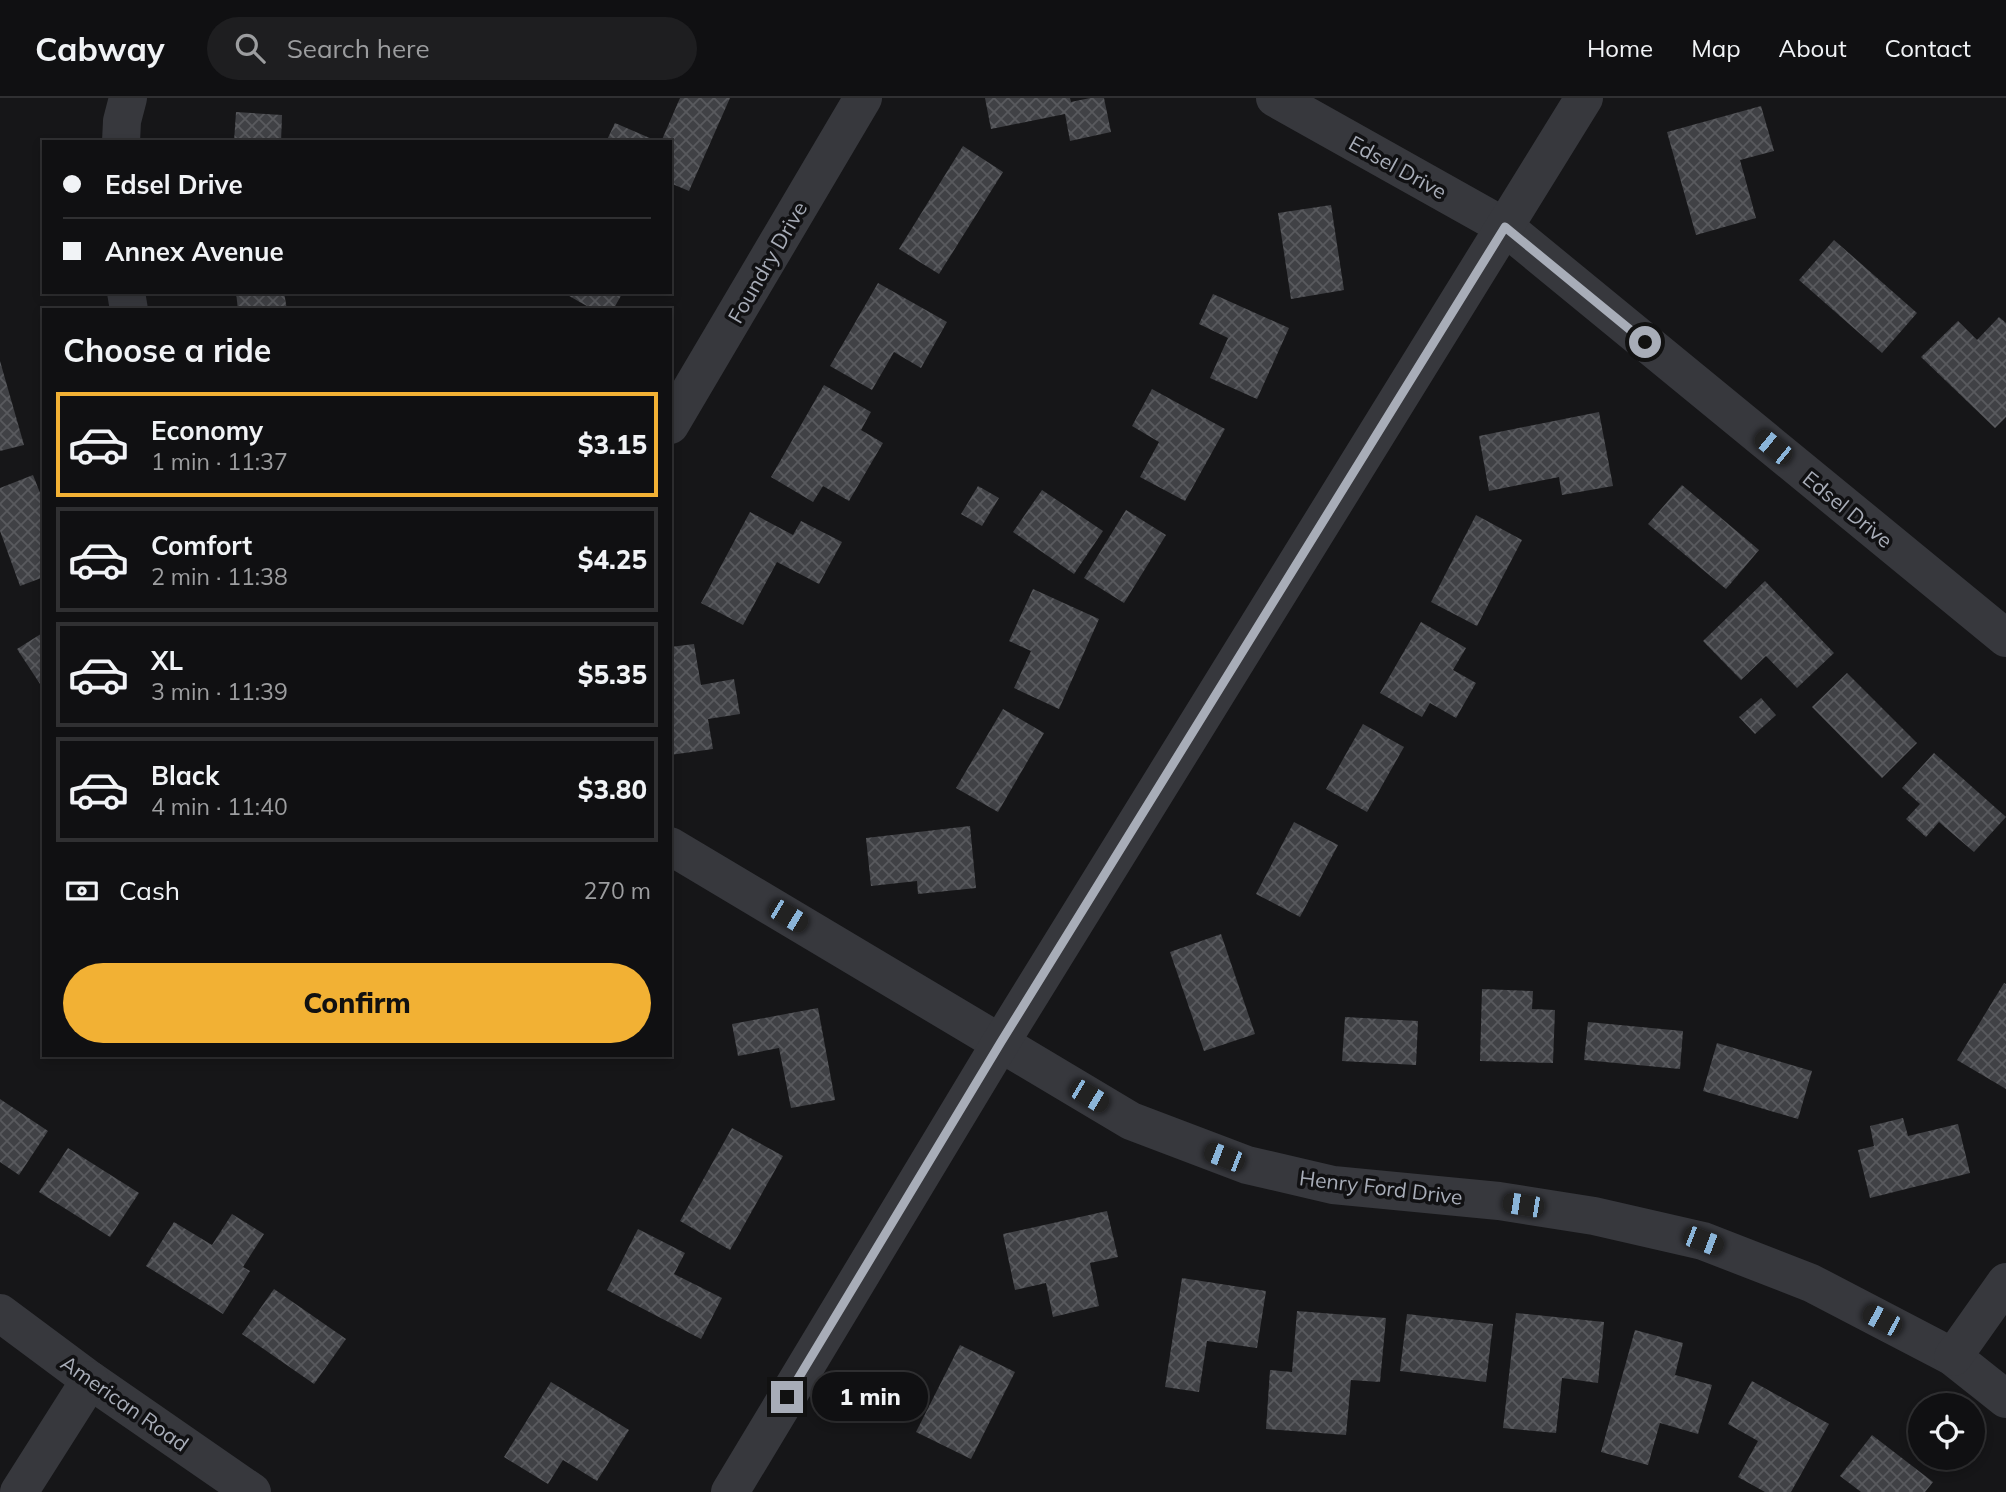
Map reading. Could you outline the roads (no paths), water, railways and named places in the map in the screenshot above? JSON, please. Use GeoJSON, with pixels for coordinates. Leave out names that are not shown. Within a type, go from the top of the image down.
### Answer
{"type":"FeatureCollection","features":[{"type":"Feature","properties":{"kind":"street"},"geometry":{"type":"LineString","coordinates":[[121,140],[122,121],[128,98]]}},
{"type":"Feature","properties":{"kind":"street","name":"Foundry Drive"},"geometry":{"type":"LineString","coordinates":[[672,422],[863,98]]}},
{"type":"Feature","properties":{"kind":"street","name":"Edsel Drive"},"geometry":{"type":"LineString","coordinates":[[1275,98],[1505,227],[2006,638]]}},
{"type":"Feature","properties":{"kind":"street"},"geometry":{"type":"LineString","coordinates":[[730,1492],[1001,1042],[1584,98]]}},
{"type":"Feature","properties":{"kind":"street","name":"Henry Ford Drive"},"geometry":{"type":"LineString","coordinates":[[672,847],[1131,1121],[1247,1166],[1333,1185],[1499,1201],[1594,1216],[1703,1241],[1811,1283],[1953,1357],[2006,1399]]}},
{"type":"Feature","properties":{"kind":"street"},"geometry":{"type":"LineString","coordinates":[[1953,1357],[2006,1282]]}},
{"type":"Feature","properties":{"kind":"street","name":"American Road"},"geometry":{"type":"LineString","coordinates":[[0,1313],[90,1380],[251,1492]]}},
{"type":"Feature","properties":{"kind":"street"},"geometry":{"type":"LineString","coordinates":[[19,1492],[90,1380]]}}]}
